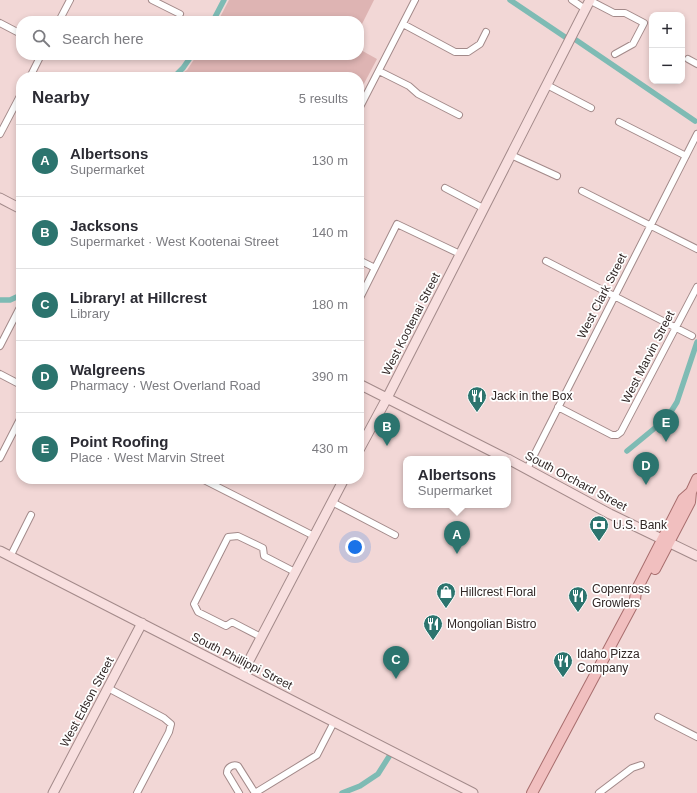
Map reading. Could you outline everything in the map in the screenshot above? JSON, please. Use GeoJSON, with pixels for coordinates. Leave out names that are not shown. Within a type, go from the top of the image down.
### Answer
{"type":"FeatureCollection","features":[{"type":"Feature","properties":{"kind":"main road"},"geometry":{"type":"LineString","coordinates":[[532,793],[635,600],[636,591],[665,541],[683,499],[690,492],[697,479]]}},
{"type":"Feature","properties":{"kind":"street"},"geometry":{"type":"LineString","coordinates":[[62,16],[70,0]]}},
{"type":"Feature","properties":{"kind":"street"},"geometry":{"type":"LineString","coordinates":[[152,0],[180,14]]}},
{"type":"Feature","properties":{"kind":"street"},"geometry":{"type":"LineString","coordinates":[[364,100],[415,0]]}},
{"type":"Feature","properties":{"kind":"street"},"geometry":{"type":"LineString","coordinates":[[572,0],[588,3],[614,13],[625,13],[644,23],[633,44],[615,54]]}},
{"type":"Feature","properties":{"kind":"street","name":"West Kootenai Street"},"geometry":{"type":"LineString","coordinates":[[364,441],[588,3]]}},
{"type":"Feature","properties":{"kind":"street"},"geometry":{"type":"LineString","coordinates":[[0,23],[16,31]]}},
{"type":"Feature","properties":{"kind":"street"},"geometry":{"type":"LineString","coordinates":[[403,24],[456,52],[468,52],[480,44],[486,32]]}},
{"type":"Feature","properties":{"kind":"street"},"geometry":{"type":"LineString","coordinates":[[688,59],[697,64]]}},
{"type":"Feature","properties":{"kind":"street"},"geometry":{"type":"LineString","coordinates":[[32,72],[38,60]]}},
{"type":"Feature","properties":{"kind":"street"},"geometry":{"type":"LineString","coordinates":[[379,71],[409,86],[418,94],[459,115]]}},
{"type":"Feature","properties":{"kind":"street"},"geometry":{"type":"LineString","coordinates":[[547,85],[591,108]]}},
{"type":"Feature","properties":{"kind":"street"},"geometry":{"type":"LineString","coordinates":[[0,134],[16,104]]}},
{"type":"Feature","properties":{"kind":"street"},"geometry":{"type":"LineString","coordinates":[[619,122],[686,156]]}},
{"type":"Feature","properties":{"kind":"street","name":"West Clark Street"},"geometry":{"type":"LineString","coordinates":[[527,469],[697,134]]}},
{"type":"Feature","properties":{"kind":"street"},"geometry":{"type":"LineString","coordinates":[[511,155],[557,176]]}},
{"type":"Feature","properties":{"kind":"street"},"geometry":{"type":"LineString","coordinates":[[445,188],[483,208]]}},
{"type":"Feature","properties":{"kind":"street"},"geometry":{"type":"LineString","coordinates":[[582,190],[697,249]]}},
{"type":"Feature","properties":{"kind":"street"},"geometry":{"type":"LineString","coordinates":[[0,199],[16,207]]}},
{"type":"Feature","properties":{"kind":"street"},"geometry":{"type":"LineString","coordinates":[[364,290],[397,224],[460,254]]}},
{"type":"Feature","properties":{"kind":"street"},"geometry":{"type":"LineString","coordinates":[[546,261],[692,336]]}},
{"type":"Feature","properties":{"kind":"street"},"geometry":{"type":"LineString","coordinates":[[364,262],[375,268]]}},
{"type":"Feature","properties":{"kind":"street","name":"West Marvin Street"},"geometry":{"type":"LineString","coordinates":[[558,407],[612,435],[617,435],[621,432],[697,286]]}},
{"type":"Feature","properties":{"kind":"street"},"geometry":{"type":"LineString","coordinates":[[0,346],[16,315]]}},
{"type":"Feature","properties":{"kind":"street"},"geometry":{"type":"LineString","coordinates":[[0,374],[16,382]]}},
{"type":"Feature","properties":{"kind":"street","name":"South Orchard Street"},"geometry":{"type":"LineString","coordinates":[[364,386],[502,456]]}},
{"type":"Feature","properties":{"kind":"street"},"geometry":{"type":"LineString","coordinates":[[0,458],[16,427]]}},
{"type":"Feature","properties":{"kind":"street","name":"South Orchard Street"},"geometry":{"type":"LineString","coordinates":[[511,461],[665,541],[697,556]]}},
{"type":"Feature","properties":{"kind":"street"},"geometry":{"type":"LineString","coordinates":[[212,484],[314,536]]}},
{"type":"Feature","properties":{"kind":"street"},"geometry":{"type":"LineString","coordinates":[[242,674],[341,484]]}},
{"type":"Feature","properties":{"kind":"street"},"geometry":{"type":"LineString","coordinates":[[332,502],[395,535]]}},
{"type":"Feature","properties":{"kind":"street"},"geometry":{"type":"LineString","coordinates":[[10,557],[31,515]]}},
{"type":"Feature","properties":{"kind":"street"},"geometry":{"type":"LineString","coordinates":[[261,637],[232,622],[226,626],[198,612],[194,604],[228,537],[238,536],[263,548],[264,556],[295,572]]}},
{"type":"Feature","properties":{"kind":"street","name":"South Phillippi Street"},"geometry":{"type":"LineString","coordinates":[[0,551],[473,793]]}},
{"type":"Feature","properties":{"kind":"street","name":"West Edson Street"},"geometry":{"type":"LineString","coordinates":[[53,793],[142,623]]}},
{"type":"Feature","properties":{"kind":"street"},"geometry":{"type":"LineString","coordinates":[[108,688],[164,718],[171,724],[169,732],[137,793]]}},
{"type":"Feature","properties":{"kind":"street"},"geometry":{"type":"LineString","coordinates":[[658,717],[697,737]]}},
{"type":"Feature","properties":{"kind":"street"},"geometry":{"type":"LineString","coordinates":[[238,793],[227,773],[229,768],[234,765],[239,768],[255,793],[317,755],[334,722]]}},
{"type":"Feature","properties":{"kind":"street"},"geometry":{"type":"LineString","coordinates":[[599,793],[632,768],[641,765]]}},
{"type":"Feature","properties":{"kind":"shaded area"},"geometry":{"type":"Polygon","coordinates":[[[229,0],[374,0],[364,20],[364,16],[221,16],[229,0]]]}},
{"type":"Feature","properties":{"kind":"shaded area"},"geometry":{"type":"Polygon","coordinates":[[[364,52],[377,59],[364,84],[364,72],[184,72],[194,60],[364,60],[364,52]]]}},
{"type":"Feature","properties":{"kind":"waterway"},"geometry":{"type":"LineString","coordinates":[[216,16],[224,0]]}},
{"type":"Feature","properties":{"kind":"waterway"},"geometry":{"type":"LineString","coordinates":[[510,0],[565,37]]}},
{"type":"Feature","properties":{"kind":"waterway"},"geometry":{"type":"LineString","coordinates":[[576,40],[695,121]]}},
{"type":"Feature","properties":{"kind":"waterway"},"geometry":{"type":"LineString","coordinates":[[179,72],[189,60]]}},
{"type":"Feature","properties":{"kind":"waterway"},"geometry":{"type":"LineString","coordinates":[[0,300],[10,300],[16,297]]}},
{"type":"Feature","properties":{"kind":"waterway"},"geometry":{"type":"LineString","coordinates":[[627,451],[667,418],[677,402],[697,342]]}},
{"type":"Feature","properties":{"kind":"waterway"},"geometry":{"type":"LineString","coordinates":[[342,793],[360,786],[378,774],[390,755]]}},
{"type":"Feature","properties":{"kind":"place","name":"Jack in the Box"},"geometry":{"type":"Point","coordinates":[477,413]}},
{"type":"Feature","properties":{"kind":"place","name":"Point Roofing"},"geometry":{"type":"Point","coordinates":[666,442]}},
{"type":"Feature","properties":{"kind":"place","name":"Jacksons"},"geometry":{"type":"Point","coordinates":[387,446]}},
{"type":"Feature","properties":{"kind":"place","name":"Walgreens"},"geometry":{"type":"Point","coordinates":[646,485]}},
{"type":"Feature","properties":{"kind":"place","name":"U.S. Bank"},"geometry":{"type":"Point","coordinates":[599,542]}},
{"type":"Feature","properties":{"kind":"place","name":"Albertsons"},"geometry":{"type":"Point","coordinates":[457,554]}},
{"type":"Feature","properties":{"kind":"place","name":"Hillcrest Floral"},"geometry":{"type":"Point","coordinates":[446,609]}},
{"type":"Feature","properties":{"kind":"place","name":"Copenross Growlers"},"geometry":{"type":"Point","coordinates":[578,613]}},
{"type":"Feature","properties":{"kind":"place","name":"Mongolian Bistro"},"geometry":{"type":"Point","coordinates":[433,641]}},
{"type":"Feature","properties":{"kind":"place","name":"Idaho Pizza Company"},"geometry":{"type":"Point","coordinates":[563,678]}},
{"type":"Feature","properties":{"kind":"place","name":"Library! at Hillcrest"},"geometry":{"type":"Point","coordinates":[396,679]}}]}
